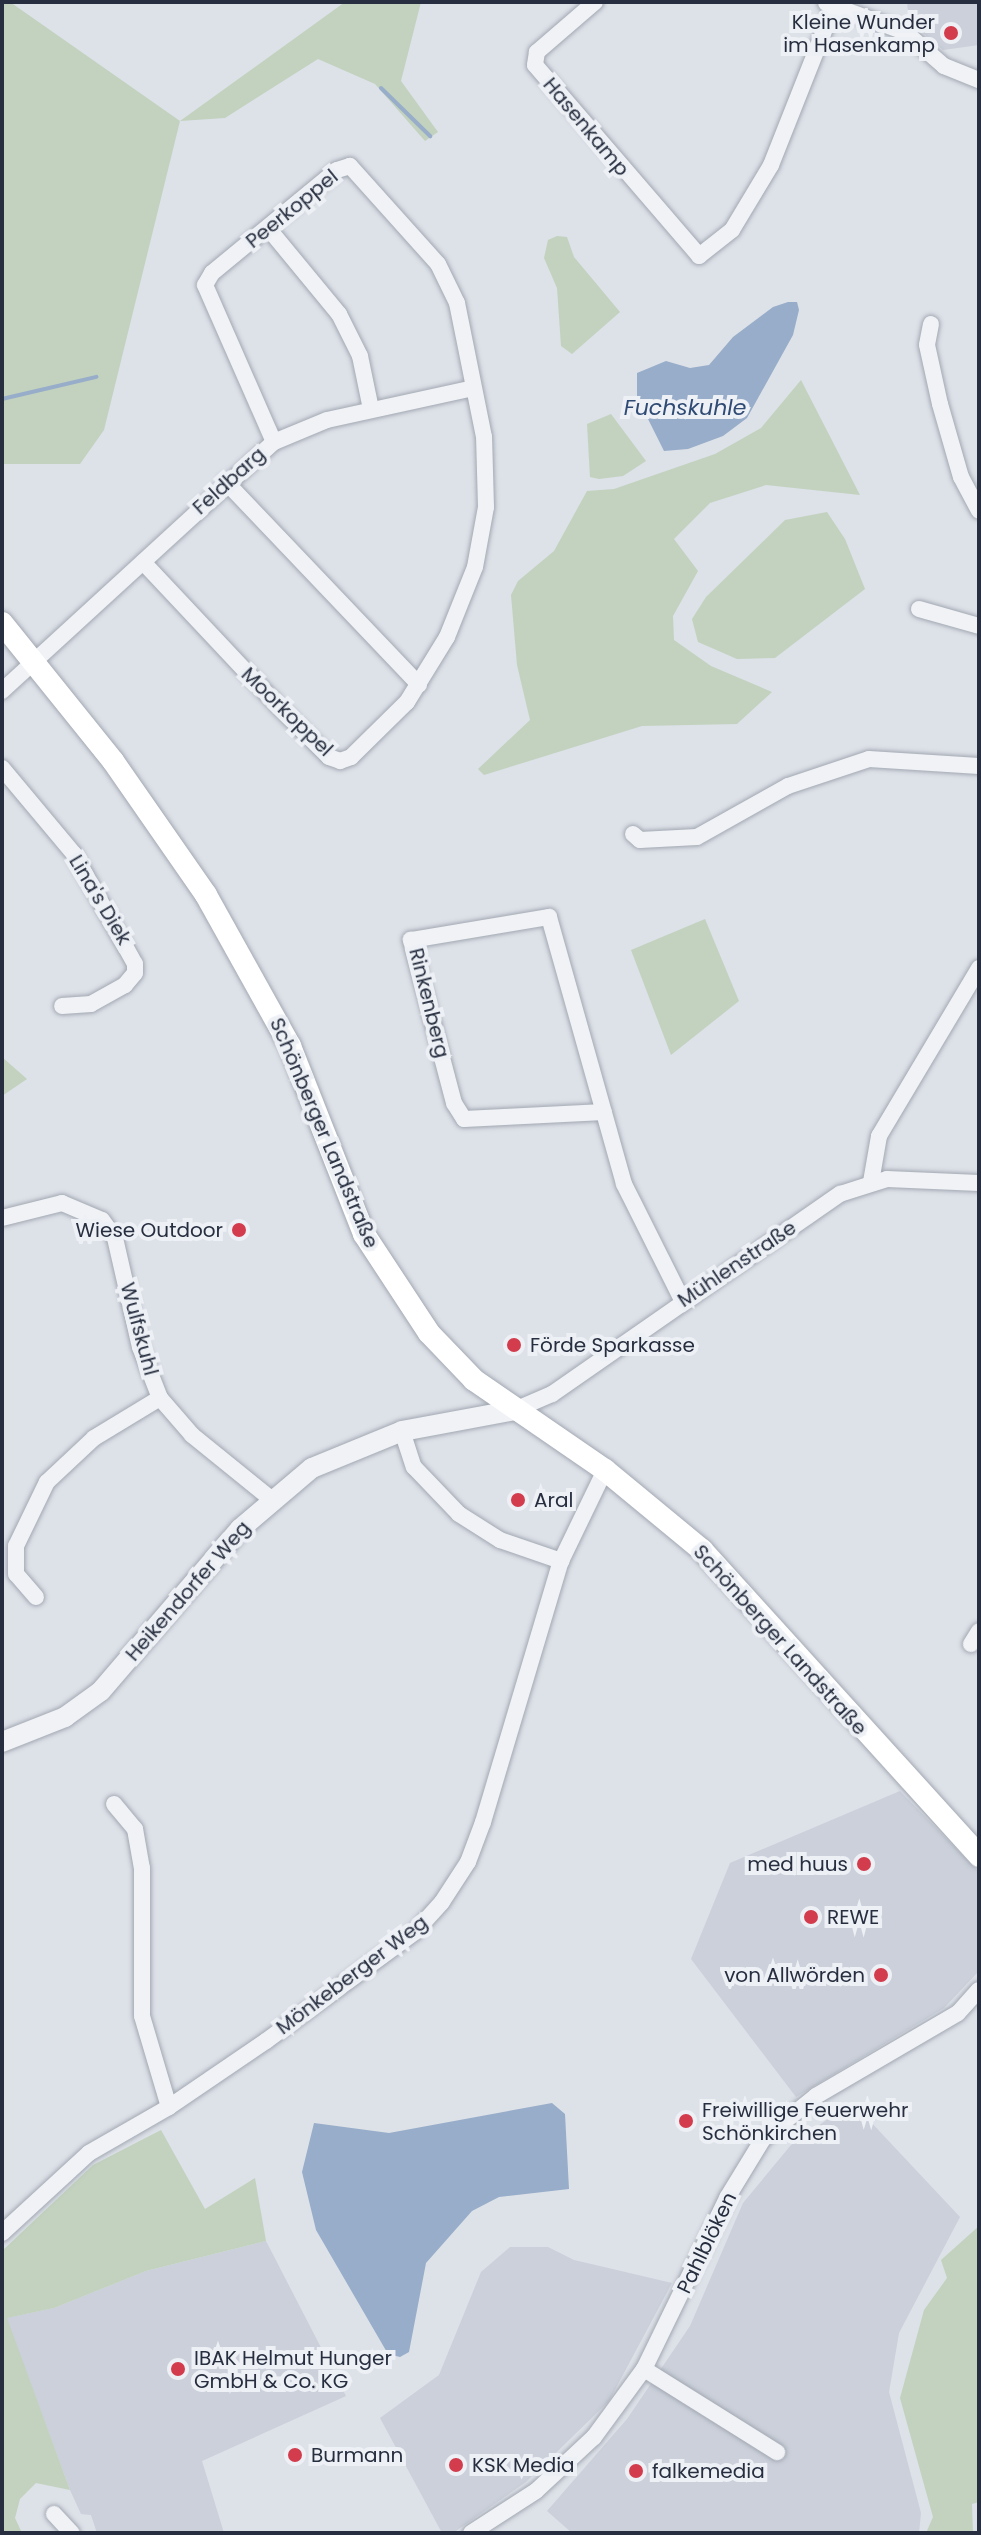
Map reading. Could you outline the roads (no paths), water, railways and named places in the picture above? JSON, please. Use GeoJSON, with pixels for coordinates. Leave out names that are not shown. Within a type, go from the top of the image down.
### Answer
{"type":"FeatureCollection","features":[{"type":"Feature","properties":{"kind":"main road","name":"Schönberger Landstraße"},"geometry":{"type":"LineString","coordinates":[[2,623],[113,761],[206,895],[252,971],[308,1085],[344,1190],[384,1269],[429,1333],[474,1380],[605,1470],[702,1550],[979,1856]]}},
{"type":"Feature","properties":{"kind":"street","name":"Hasenkamp"},"geometry":{"type":"LineString","coordinates":[[595,2],[537,52],[535,65],[699,256],[732,230],[771,165],[830,4]]}},
{"type":"Feature","properties":{"kind":"street"},"geometry":{"type":"LineString","coordinates":[[830,4],[905,32],[944,66],[979,80]]}},
{"type":"Feature","properties":{"kind":"street","name":"Peerkoppel"},"geometry":{"type":"LineString","coordinates":[[274,442],[205,285],[337,170],[350,166],[361,172],[449,284],[474,388]]}},
{"type":"Feature","properties":{"kind":"street"},"geometry":{"type":"LineString","coordinates":[[268,228],[339,314],[360,356],[371,409]]}},
{"type":"Feature","properties":{"kind":"street"},"geometry":{"type":"LineString","coordinates":[[931,324],[927,345],[940,404],[961,477],[979,511]]}},
{"type":"Feature","properties":{"kind":"street","name":"Feldbarg"},"geometry":{"type":"LineString","coordinates":[[2,691],[226,482],[274,442],[371,409],[474,388]]}},
{"type":"Feature","properties":{"kind":"street","name":"Moorkoppel"},"geometry":{"type":"LineString","coordinates":[[143,562],[329,757],[340,761],[351,757],[419,685],[457,616],[480,547],[487,470],[474,388]]}},
{"type":"Feature","properties":{"kind":"street"},"geometry":{"type":"LineString","coordinates":[[226,482],[419,685]]}},
{"type":"Feature","properties":{"kind":"street"},"geometry":{"type":"LineString","coordinates":[[919,609],[979,626]]}},
{"type":"Feature","properties":{"kind":"street"},"geometry":{"type":"LineString","coordinates":[[633,834],[640,840],[697,837],[788,786],[869,759],[907,758],[979,766]]}},
{"type":"Feature","properties":{"kind":"street","name":"Lina's Diek"},"geometry":{"type":"LineString","coordinates":[[2,768],[74,854],[135,964],[135,973],[125,985],[91,1004],[62,1006]]}},
{"type":"Feature","properties":{"kind":"street","name":"Rinkenberg"},"geometry":{"type":"LineString","coordinates":[[604,1112],[464,1119],[454,1103],[411,940],[549,917],[604,1112],[624,1184],[683,1302]]}},
{"type":"Feature","properties":{"kind":"street"},"geometry":{"type":"LineString","coordinates":[[871,1182],[879,1136],[979,968]]}},
{"type":"Feature","properties":{"kind":"street","name":"Mühlenstraße"},"geometry":{"type":"LineString","coordinates":[[515,1410],[552,1394],[840,1194],[871,1182],[979,1183]]}},
{"type":"Feature","properties":{"kind":"street","name":"Wulfskuhl"},"geometry":{"type":"LineString","coordinates":[[2,1218],[62,1203],[85,1208],[102,1220],[115,1238],[140,1347],[160,1398],[192,1435],[271,1499]]}},
{"type":"Feature","properties":{"kind":"street"},"geometry":{"type":"LineString","coordinates":[[36,1597],[16,1574],[16,1546],[47,1482],[94,1438],[160,1398]]}},
{"type":"Feature","properties":{"kind":"street","name":"Heikendorfer Weg"},"geometry":{"type":"LineString","coordinates":[[2,1742],[65,1717],[101,1691],[208,1563],[271,1499],[312,1468],[402,1431],[515,1410]]}},
{"type":"Feature","properties":{"kind":"street"},"geometry":{"type":"LineString","coordinates":[[402,1431],[414,1467],[459,1514],[500,1540],[561,1561]]}},
{"type":"Feature","properties":{"kind":"street","name":"Mönkeberger Weg"},"geometry":{"type":"LineString","coordinates":[[2,2233],[89,2153],[169,2107],[415,1932],[457,1882],[483,1822],[561,1561],[605,1470]]}},
{"type":"Feature","properties":{"kind":"street"},"geometry":{"type":"LineString","coordinates":[[114,1804],[135,1829],[142,1868],[142,2016],[169,2107]]}},
{"type":"Feature","properties":{"kind":"street","name":"Pahlblöken"},"geometry":{"type":"LineString","coordinates":[[471,2533],[536,2491],[594,2437],[644,2369],[727,2198],[763,2139],[816,2096],[958,2013],[979,1990]]}},
{"type":"Feature","properties":{"kind":"street"},"geometry":{"type":"LineString","coordinates":[[644,2369],[777,2452]]}},
{"type":"Feature","properties":{"kind":"street"},"geometry":{"type":"LineString","coordinates":[[54,2514],[72,2533]]}},
{"type":"Feature","properties":{"kind":"water","name":"Fuchskuhle"},"geometry":{"type":"Polygon","coordinates":[[[797,302],[799,310],[793,335],[747,418],[723,436],[688,449],[664,451],[637,397],[637,373],[666,361],[690,368],[709,365],[733,337],[773,307],[797,302]]]}},
{"type":"Feature","properties":{"kind":"water"},"geometry":{"type":"Polygon","coordinates":[[[552,2103],[565,2114],[569,2189],[499,2197],[472,2211],[426,2263],[409,2352],[400,2357],[388,2354],[316,2230],[302,2172],[314,2123],[389,2133],[552,2103]]]}},
{"type":"Feature","properties":{"kind":"waterway"},"geometry":{"type":"LineString","coordinates":[[381,88],[430,136]]}},
{"type":"Feature","properties":{"kind":"waterway"},"geometry":{"type":"LineString","coordinates":[[2,399],[96,377]]}},
{"type":"Feature","properties":{"kind":"place","name":"Kleine Wunder im Hasenkamp"},"geometry":{"type":"Point","coordinates":[951,33]}},
{"type":"Feature","properties":{"kind":"place","name":"Wiese Outdoor"},"geometry":{"type":"Point","coordinates":[239,1230]}},
{"type":"Feature","properties":{"kind":"place","name":"Förde Sparkasse"},"geometry":{"type":"Point","coordinates":[514,1345]}},
{"type":"Feature","properties":{"kind":"place","name":"Aral"},"geometry":{"type":"Point","coordinates":[518,1500]}},
{"type":"Feature","properties":{"kind":"place","name":"med huus"},"geometry":{"type":"Point","coordinates":[864,1864]}},
{"type":"Feature","properties":{"kind":"place","name":"REWE"},"geometry":{"type":"Point","coordinates":[811,1917]}},
{"type":"Feature","properties":{"kind":"place","name":"von Allwörden"},"geometry":{"type":"Point","coordinates":[881,1975]}},
{"type":"Feature","properties":{"kind":"place","name":"Freiwillige Feuerwehr Schönkirchen"},"geometry":{"type":"Point","coordinates":[686,2121]}},
{"type":"Feature","properties":{"kind":"place","name":"IBAK Helmut Hunger GmbH & Co. KG"},"geometry":{"type":"Point","coordinates":[178,2369]}},
{"type":"Feature","properties":{"kind":"place","name":"Burmann"},"geometry":{"type":"Point","coordinates":[295,2455]}},
{"type":"Feature","properties":{"kind":"place","name":"KSK Media"},"geometry":{"type":"Point","coordinates":[456,2465]}},
{"type":"Feature","properties":{"kind":"place","name":"falkemedia"},"geometry":{"type":"Point","coordinates":[636,2471]}}]}
